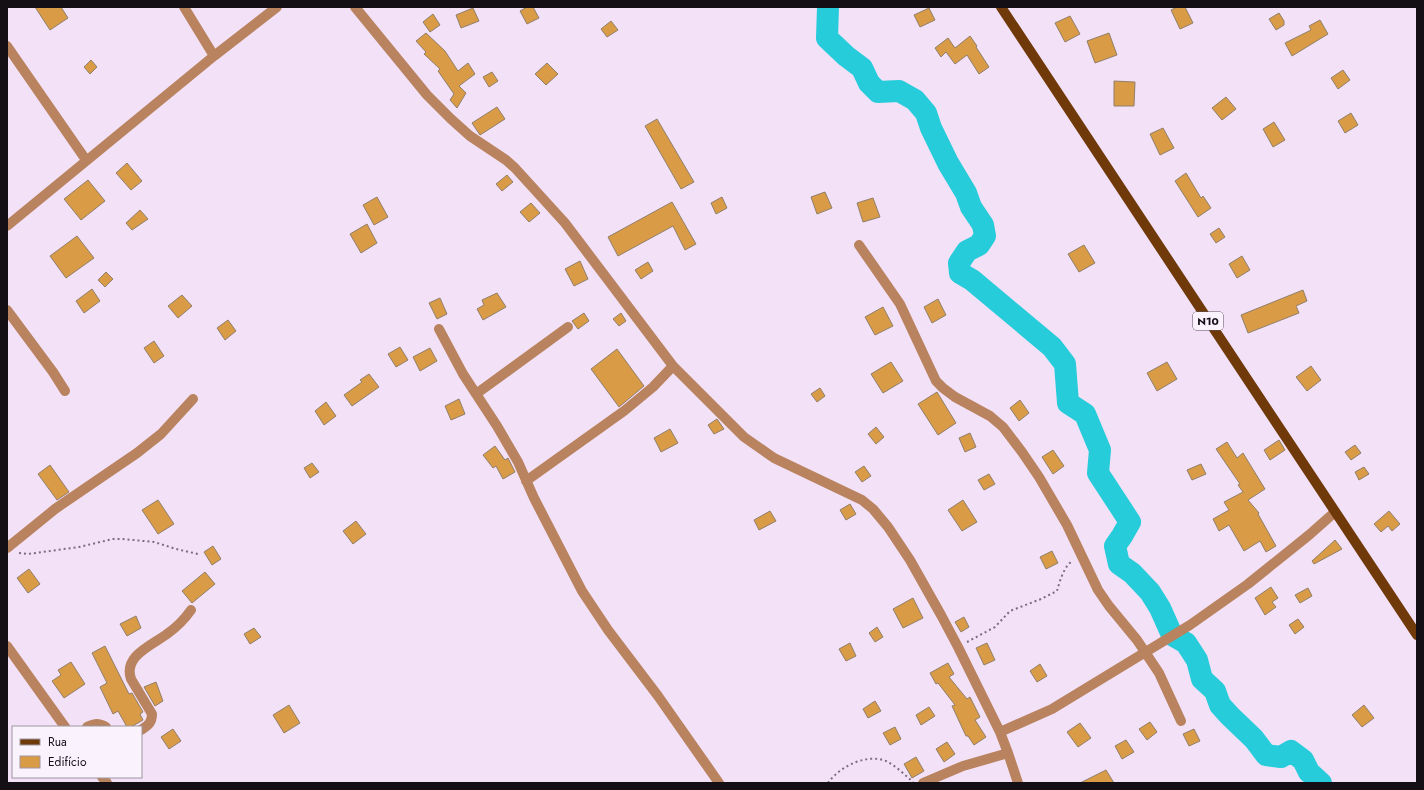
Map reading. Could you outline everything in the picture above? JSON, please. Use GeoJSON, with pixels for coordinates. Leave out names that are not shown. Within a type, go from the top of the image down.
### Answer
{"type":"FeatureCollection","features":[{"type":"Feature","properties":{"kind":"main road","name":"N10"},"geometry":{"type":"LineString","coordinates":[[1001,7],[1417,635]]}},
{"type":"Feature","properties":{"kind":"street"},"geometry":{"type":"LineString","coordinates":[[184,7],[214,56]]}},
{"type":"Feature","properties":{"kind":"street"},"geometry":{"type":"LineString","coordinates":[[7,226],[214,56],[277,7]]}},
{"type":"Feature","properties":{"kind":"street"},"geometry":{"type":"LineString","coordinates":[[355,7],[427,96],[465,132],[516,168],[565,223],[673,366],[744,437],[774,458],[862,500],[873,509],[888,526],[910,560],[958,647],[1000,732],[1018,783]]}},
{"type":"Feature","properties":{"kind":"street"},"geometry":{"type":"LineString","coordinates":[[7,46],[86,160]]}},
{"type":"Feature","properties":{"kind":"street"},"geometry":{"type":"LineString","coordinates":[[859,245],[900,304],[936,381],[955,397],[990,416],[1003,427],[1039,477],[1067,525],[1098,590],[1108,606],[1146,652],[1159,673],[1181,721]]}},
{"type":"Feature","properties":{"kind":"street"},"geometry":{"type":"LineString","coordinates":[[7,310],[53,372],[65,391]]}},
{"type":"Feature","properties":{"kind":"street"},"geometry":{"type":"LineString","coordinates":[[476,394],[568,328]]}},
{"type":"Feature","properties":{"kind":"street"},"geometry":{"type":"LineString","coordinates":[[440,329],[463,374],[518,462],[526,481],[582,591],[608,630],[658,696],[719,783]]}},
{"type":"Feature","properties":{"kind":"street"},"geometry":{"type":"LineString","coordinates":[[526,481],[624,411],[653,387],[673,366]]}},
{"type":"Feature","properties":{"kind":"street"},"geometry":{"type":"LineString","coordinates":[[8,546],[55,509],[137,453],[161,434],[193,399]]}},
{"type":"Feature","properties":{"kind":"street"},"geometry":{"type":"LineString","coordinates":[[1000,732],[1052,709],[1190,625],[1248,584],[1335,512]]}},
{"type":"Feature","properties":{"kind":"street"},"geometry":{"type":"LineString","coordinates":[[142,729],[149,725],[152,720],[152,714],[131,679],[130,666],[134,658],[140,652],[182,623],[191,610]]}},
{"type":"Feature","properties":{"kind":"street"},"geometry":{"type":"LineString","coordinates":[[7,646],[64,726]]}},
{"type":"Feature","properties":{"kind":"street"},"geometry":{"type":"LineString","coordinates":[[89,726],[98,724],[103,726]]}},
{"type":"Feature","properties":{"kind":"street"},"geometry":{"type":"LineString","coordinates":[[923,783],[963,766],[1008,753]]}},
{"type":"Feature","properties":{"kind":"path"},"geometry":{"type":"LineString","coordinates":[[8,546],[20,554],[28,554],[79,547],[113,539],[123,539],[154,542],[198,554]]}},
{"type":"Feature","properties":{"kind":"path"},"geometry":{"type":"LineString","coordinates":[[958,647],[995,627],[1010,611],[1057,591],[1068,564],[1081,554]]}},
{"type":"Feature","properties":{"kind":"path"},"geometry":{"type":"LineString","coordinates":[[828,783],[833,775],[851,765],[861,761],[878,759],[887,762],[914,783]]}},
{"type":"Feature","properties":{"kind":"building"},"geometry":{"type":"Polygon","coordinates":[[[35,7],[61,7],[68,18],[50,30],[35,7]]]}},
{"type":"Feature","properties":{"kind":"building"},"geometry":{"type":"Polygon","coordinates":[[[527,7],[533,7],[539,18],[527,24],[520,11],[527,7]]]}},
{"type":"Feature","properties":{"kind":"building"},"geometry":{"type":"Polygon","coordinates":[[[1177,7],[1185,7],[1193,23],[1180,29],[1171,10],[1177,7]]]}},
{"type":"Feature","properties":{"kind":"building"},"geometry":{"type":"Polygon","coordinates":[[[473,8],[479,21],[461,28],[456,15],[473,8]]]}},
{"type":"Feature","properties":{"kind":"building"},"geometry":{"type":"Polygon","coordinates":[[[929,8],[935,20],[920,27],[914,15],[929,8]]]}},
{"type":"Feature","properties":{"kind":"building"},"geometry":{"type":"Polygon","coordinates":[[[1279,13],[1284,21],[1284,25],[1276,30],[1269,19],[1279,13]]]}},
{"type":"Feature","properties":{"kind":"building"},"geometry":{"type":"Polygon","coordinates":[[[433,14],[440,25],[430,32],[423,22],[433,14]]]}},
{"type":"Feature","properties":{"kind":"building"},"geometry":{"type":"Polygon","coordinates":[[[1070,16],[1080,34],[1065,42],[1055,23],[1070,16]]]}},
{"type":"Feature","properties":{"kind":"building"},"geometry":{"type":"Polygon","coordinates":[[[1320,20],[1328,34],[1292,56],[1285,43],[1311,30],[1309,26],[1320,20]]]}},
{"type":"Feature","properties":{"kind":"building"},"geometry":{"type":"Polygon","coordinates":[[[611,21],[618,30],[607,37],[601,29],[611,21]]]}},
{"type":"Feature","properties":{"kind":"building"},"geometry":{"type":"Polygon","coordinates":[[[426,33],[445,51],[458,71],[468,63],[475,74],[459,86],[466,93],[457,108],[450,100],[454,94],[438,71],[440,69],[424,54],[426,52],[416,41],[426,33]]]}},
{"type":"Feature","properties":{"kind":"building"},"geometry":{"type":"Polygon","coordinates":[[[1109,33],[1117,55],[1095,63],[1087,41],[1109,33]]]}},
{"type":"Feature","properties":{"kind":"building"},"geometry":{"type":"Polygon","coordinates":[[[970,36],[989,67],[979,74],[967,55],[955,64],[946,52],[941,57],[935,48],[948,38],[955,48],[970,36]]]}},
{"type":"Feature","properties":{"kind":"building"},"geometry":{"type":"Polygon","coordinates":[[[91,60],[97,67],[90,74],[84,67],[91,60]]]}},
{"type":"Feature","properties":{"kind":"building"},"geometry":{"type":"Polygon","coordinates":[[[547,63],[558,74],[546,85],[535,74],[547,63]]]}},
{"type":"Feature","properties":{"kind":"building"},"geometry":{"type":"Polygon","coordinates":[[[1343,70],[1350,80],[1338,89],[1331,78],[1343,70]]]}},
{"type":"Feature","properties":{"kind":"building"},"geometry":{"type":"Polygon","coordinates":[[[492,72],[498,81],[489,87],[483,77],[492,72]]]}},
{"type":"Feature","properties":{"kind":"building"},"geometry":{"type":"Polygon","coordinates":[[[1114,81],[1135,82],[1134,106],[1114,106],[1114,81]]]}},
{"type":"Feature","properties":{"kind":"building"},"geometry":{"type":"Polygon","coordinates":[[[1226,97],[1236,109],[1222,120],[1212,108],[1226,97]]]}},
{"type":"Feature","properties":{"kind":"building"},"geometry":{"type":"Polygon","coordinates":[[[497,107],[505,119],[480,135],[472,123],[497,107]]]}},
{"type":"Feature","properties":{"kind":"building"},"geometry":{"type":"Polygon","coordinates":[[[1351,113],[1358,125],[1345,133],[1338,121],[1351,113]]]}},
{"type":"Feature","properties":{"kind":"building"},"geometry":{"type":"Polygon","coordinates":[[[657,119],[694,182],[681,189],[645,126],[657,119]]]}},
{"type":"Feature","properties":{"kind":"building"},"geometry":{"type":"Polygon","coordinates":[[[1274,122],[1285,140],[1273,147],[1263,129],[1274,122]]]}},
{"type":"Feature","properties":{"kind":"building"},"geometry":{"type":"Polygon","coordinates":[[[1163,128],[1174,148],[1160,155],[1150,134],[1163,128]]]}},
{"type":"Feature","properties":{"kind":"building"},"geometry":{"type":"Polygon","coordinates":[[[127,163],[142,181],[131,190],[116,173],[127,163]]]}},
{"type":"Feature","properties":{"kind":"building"},"geometry":{"type":"Polygon","coordinates":[[[1186,173],[1201,198],[1203,196],[1211,208],[1198,217],[1175,181],[1186,173]]]}},
{"type":"Feature","properties":{"kind":"building"},"geometry":{"type":"Polygon","coordinates":[[[507,175],[513,182],[502,191],[496,184],[507,175]]]}},
{"type":"Feature","properties":{"kind":"building"},"geometry":{"type":"Polygon","coordinates":[[[88,180],[105,201],[81,220],[64,199],[88,180]]]}},
{"type":"Feature","properties":{"kind":"building"},"geometry":{"type":"Polygon","coordinates":[[[825,192],[832,208],[817,214],[811,197],[825,192]]]}},
{"type":"Feature","properties":{"kind":"building"},"geometry":{"type":"Polygon","coordinates":[[[377,197],[388,217],[374,225],[363,205],[377,197]]]}},
{"type":"Feature","properties":{"kind":"building"},"geometry":{"type":"Polygon","coordinates":[[[722,197],[727,208],[716,214],[711,203],[722,197]]]}},
{"type":"Feature","properties":{"kind":"building"},"geometry":{"type":"Polygon","coordinates":[[[873,198],[880,217],[863,222],[857,203],[873,198]]]}},
{"type":"Feature","properties":{"kind":"building"},"geometry":{"type":"Polygon","coordinates":[[[672,202],[696,244],[685,250],[673,226],[618,256],[608,237],[672,202]]]}},
{"type":"Feature","properties":{"kind":"building"},"geometry":{"type":"Polygon","coordinates":[[[531,203],[540,213],[529,222],[520,212],[531,203]]]}},
{"type":"Feature","properties":{"kind":"building"},"geometry":{"type":"Polygon","coordinates":[[[140,210],[148,219],[132,230],[126,223],[140,210]]]}},
{"type":"Feature","properties":{"kind":"building"},"geometry":{"type":"Polygon","coordinates":[[[367,224],[377,243],[361,253],[350,234],[367,224]]]}},
{"type":"Feature","properties":{"kind":"building"},"geometry":{"type":"Polygon","coordinates":[[[1219,228],[1225,237],[1216,243],[1210,234],[1219,228]]]}},
{"type":"Feature","properties":{"kind":"building"},"geometry":{"type":"Polygon","coordinates":[[[77,236],[94,258],[66,278],[50,256],[77,236]]]}},
{"type":"Feature","properties":{"kind":"building"},"geometry":{"type":"Polygon","coordinates":[[[1084,245],[1095,263],[1079,272],[1068,254],[1084,245]]]}},
{"type":"Feature","properties":{"kind":"building"},"geometry":{"type":"Polygon","coordinates":[[[1242,256],[1250,270],[1237,278],[1229,264],[1242,256]]]}},
{"type":"Feature","properties":{"kind":"building"},"geometry":{"type":"Polygon","coordinates":[[[580,261],[588,279],[574,286],[565,269],[580,261]]]}},
{"type":"Feature","properties":{"kind":"building"},"geometry":{"type":"Polygon","coordinates":[[[648,262],[653,271],[641,279],[635,270],[648,262]]]}},
{"type":"Feature","properties":{"kind":"building"},"geometry":{"type":"Polygon","coordinates":[[[106,272],[113,279],[105,287],[98,280],[106,272]]]}},
{"type":"Feature","properties":{"kind":"building"},"geometry":{"type":"Polygon","coordinates":[[[92,289],[100,301],[84,313],[76,301],[92,289]]]}},
{"type":"Feature","properties":{"kind":"building"},"geometry":{"type":"Polygon","coordinates":[[[1303,290],[1307,301],[1296,306],[1299,313],[1248,333],[1241,315],[1303,290]]]}},
{"type":"Feature","properties":{"kind":"building"},"geometry":{"type":"Polygon","coordinates":[[[497,293],[506,307],[483,320],[477,309],[484,305],[482,300],[497,293]]]}},
{"type":"Feature","properties":{"kind":"building"},"geometry":{"type":"Polygon","coordinates":[[[182,295],[192,306],[178,318],[168,306],[182,295]]]}},
{"type":"Feature","properties":{"kind":"building"},"geometry":{"type":"Polygon","coordinates":[[[440,298],[447,314],[437,319],[429,303],[440,298]]]}},
{"type":"Feature","properties":{"kind":"building"},"geometry":{"type":"Polygon","coordinates":[[[938,299],[946,315],[932,323],[924,307],[938,299]]]}},
{"type":"Feature","properties":{"kind":"building"},"geometry":{"type":"Polygon","coordinates":[[[883,307],[893,326],[875,335],[865,317],[883,307]]]}},
{"type":"Feature","properties":{"kind":"building"},"geometry":{"type":"Polygon","coordinates":[[[584,313],[589,321],[578,329],[572,321],[584,313]]]}},
{"type":"Feature","properties":{"kind":"building"},"geometry":{"type":"Polygon","coordinates":[[[621,313],[626,321],[619,326],[613,319],[621,313]]]}},
{"type":"Feature","properties":{"kind":"building"},"geometry":{"type":"Polygon","coordinates":[[[228,320],[236,331],[225,340],[217,328],[228,320]]]}},
{"type":"Feature","properties":{"kind":"building"},"geometry":{"type":"Polygon","coordinates":[[[154,341],[164,356],[154,363],[144,348],[154,341]]]}},
{"type":"Feature","properties":{"kind":"building"},"geometry":{"type":"Polygon","coordinates":[[[400,347],[408,360],[396,367],[388,354],[400,347]]]}},
{"type":"Feature","properties":{"kind":"building"},"geometry":{"type":"Polygon","coordinates":[[[430,348],[437,361],[420,371],[413,357],[430,348]]]}},
{"type":"Feature","properties":{"kind":"building"},"geometry":{"type":"Polygon","coordinates":[[[617,349],[644,386],[619,407],[591,369],[617,349]]]}},
{"type":"Feature","properties":{"kind":"building"},"geometry":{"type":"Polygon","coordinates":[[[891,362],[903,381],[883,393],[871,374],[891,362]]]}},
{"type":"Feature","properties":{"kind":"building"},"geometry":{"type":"Polygon","coordinates":[[[1167,362],[1177,379],[1157,391],[1147,373],[1167,362]]]}},
{"type":"Feature","properties":{"kind":"building"},"geometry":{"type":"Polygon","coordinates":[[[1311,366],[1321,380],[1307,391],[1296,377],[1311,366]]]}},
{"type":"Feature","properties":{"kind":"building"},"geometry":{"type":"Polygon","coordinates":[[[369,374],[379,387],[352,406],[344,395],[362,382],[360,380],[369,374]]]}},
{"type":"Feature","properties":{"kind":"building"},"geometry":{"type":"Polygon","coordinates":[[[820,388],[825,396],[817,402],[811,394],[820,388]]]}},
{"type":"Feature","properties":{"kind":"building"},"geometry":{"type":"Polygon","coordinates":[[[937,392],[956,423],[938,435],[918,404],[937,392]]]}},
{"type":"Feature","properties":{"kind":"building"},"geometry":{"type":"Polygon","coordinates":[[[459,399],[465,414],[451,420],[445,406],[459,399]]]}},
{"type":"Feature","properties":{"kind":"building"},"geometry":{"type":"Polygon","coordinates":[[[1020,400],[1029,413],[1019,421],[1010,408],[1020,400]]]}},
{"type":"Feature","properties":{"kind":"building"},"geometry":{"type":"Polygon","coordinates":[[[326,402],[336,416],[324,425],[315,411],[326,402]]]}},
{"type":"Feature","properties":{"kind":"building"},"geometry":{"type":"Polygon","coordinates":[[[717,419],[724,429],[714,434],[708,425],[717,419]]]}},
{"type":"Feature","properties":{"kind":"building"},"geometry":{"type":"Polygon","coordinates":[[[876,427],[884,437],[876,444],[868,434],[876,427]]]}},
{"type":"Feature","properties":{"kind":"building"},"geometry":{"type":"Polygon","coordinates":[[[670,429],[678,443],[661,452],[654,438],[670,429]]]}},
{"type":"Feature","properties":{"kind":"building"},"geometry":{"type":"Polygon","coordinates":[[[970,433],[976,447],[965,452],[959,438],[970,433]]]}},
{"type":"Feature","properties":{"kind":"building"},"geometry":{"type":"Polygon","coordinates":[[[1279,440],[1285,450],[1270,460],[1264,450],[1279,440]]]}},
{"type":"Feature","properties":{"kind":"building"},"geometry":{"type":"Polygon","coordinates":[[[1227,442],[1237,458],[1243,453],[1265,489],[1248,500],[1259,513],[1258,514],[1276,546],[1266,552],[1260,541],[1244,551],[1229,525],[1219,531],[1213,519],[1229,510],[1224,502],[1243,492],[1238,485],[1240,484],[1216,449],[1227,442]]]}},
{"type":"Feature","properties":{"kind":"building"},"geometry":{"type":"Polygon","coordinates":[[[1355,445],[1361,453],[1351,460],[1345,452],[1355,445]]]}},
{"type":"Feature","properties":{"kind":"building"},"geometry":{"type":"Polygon","coordinates":[[[495,446],[505,460],[508,458],[515,472],[503,479],[496,466],[493,468],[483,455],[495,446]]]}},
{"type":"Feature","properties":{"kind":"building"},"geometry":{"type":"Polygon","coordinates":[[[1053,450],[1064,466],[1053,474],[1042,457],[1053,450]]]}},
{"type":"Feature","properties":{"kind":"building"},"geometry":{"type":"Polygon","coordinates":[[[312,463],[319,472],[310,478],[304,468],[312,463]]]}},
{"type":"Feature","properties":{"kind":"building"},"geometry":{"type":"Polygon","coordinates":[[[1201,464],[1206,474],[1192,480],[1187,470],[1201,464]]]}},
{"type":"Feature","properties":{"kind":"building"},"geometry":{"type":"Polygon","coordinates":[[[50,465],[69,492],[57,500],[38,474],[50,465]]]}},
{"type":"Feature","properties":{"kind":"building"},"geometry":{"type":"Polygon","coordinates":[[[864,466],[871,476],[862,482],[855,472],[864,466]]]}},
{"type":"Feature","properties":{"kind":"building"},"geometry":{"type":"Polygon","coordinates":[[[1364,467],[1369,474],[1359,480],[1355,472],[1364,467]]]}},
{"type":"Feature","properties":{"kind":"building"},"geometry":{"type":"Polygon","coordinates":[[[989,474],[995,484],[984,490],[978,480],[989,474]]]}},
{"type":"Feature","properties":{"kind":"building"},"geometry":{"type":"Polygon","coordinates":[[[158,500],[174,524],[158,534],[142,510],[158,500]]]}},
{"type":"Feature","properties":{"kind":"building"},"geometry":{"type":"Polygon","coordinates":[[[963,500],[977,522],[962,531],[948,510],[963,500]]]}},
{"type":"Feature","properties":{"kind":"building"},"geometry":{"type":"Polygon","coordinates":[[[850,504],[856,514],[846,520],[840,510],[850,504]]]}},
{"type":"Feature","properties":{"kind":"building"},"geometry":{"type":"Polygon","coordinates":[[[770,511],[776,521],[759,530],[754,520],[770,511]]]}},
{"type":"Feature","properties":{"kind":"building"},"geometry":{"type":"Polygon","coordinates":[[[1389,511],[1400,524],[1392,531],[1388,526],[1381,532],[1374,524],[1389,511]]]}},
{"type":"Feature","properties":{"kind":"building"},"geometry":{"type":"Polygon","coordinates":[[[356,521],[366,534],[353,544],[343,531],[356,521]]]}},
{"type":"Feature","properties":{"kind":"building"},"geometry":{"type":"Polygon","coordinates":[[[1335,540],[1342,549],[1314,564],[1312,561],[1335,540]]]}},
{"type":"Feature","properties":{"kind":"building"},"geometry":{"type":"Polygon","coordinates":[[[213,546],[221,559],[212,565],[204,552],[213,546]]]}},
{"type":"Feature","properties":{"kind":"building"},"geometry":{"type":"Polygon","coordinates":[[[1052,551],[1058,563],[1046,569],[1040,557],[1052,551]]]}},
{"type":"Feature","properties":{"kind":"building"},"geometry":{"type":"Polygon","coordinates":[[[29,569],[40,584],[28,593],[17,578],[29,569]]]}},
{"type":"Feature","properties":{"kind":"building"},"geometry":{"type":"Polygon","coordinates":[[[205,572],[215,584],[192,603],[182,591],[205,572]]]}},
{"type":"Feature","properties":{"kind":"building"},"geometry":{"type":"Polygon","coordinates":[[[1271,587],[1278,598],[1272,602],[1276,607],[1265,615],[1255,598],[1271,587]]]}},
{"type":"Feature","properties":{"kind":"building"},"geometry":{"type":"Polygon","coordinates":[[[1308,588],[1312,596],[1300,603],[1295,595],[1308,588]]]}},
{"type":"Feature","properties":{"kind":"building"},"geometry":{"type":"Polygon","coordinates":[[[913,598],[923,618],[903,628],[893,609],[913,598]]]}},
{"type":"Feature","properties":{"kind":"building"},"geometry":{"type":"Polygon","coordinates":[[[136,616],[141,628],[127,636],[120,624],[136,616]]]}},
{"type":"Feature","properties":{"kind":"building"},"geometry":{"type":"Polygon","coordinates":[[[964,617],[969,627],[961,632],[955,622],[964,617]]]}},
{"type":"Feature","properties":{"kind":"building"},"geometry":{"type":"Polygon","coordinates":[[[1298,619],[1304,627],[1295,634],[1289,625],[1298,619]]]}},
{"type":"Feature","properties":{"kind":"building"},"geometry":{"type":"Polygon","coordinates":[[[877,627],[883,637],[875,642],[869,633],[877,627]]]}},
{"type":"Feature","properties":{"kind":"building"},"geometry":{"type":"Polygon","coordinates":[[[254,628],[261,637],[250,644],[244,634],[254,628]]]}},
{"type":"Feature","properties":{"kind":"building"},"geometry":{"type":"Polygon","coordinates":[[[850,643],[856,656],[846,661],[839,649],[850,643]]]}},
{"type":"Feature","properties":{"kind":"building"},"geometry":{"type":"Polygon","coordinates":[[[987,643],[995,660],[984,665],[976,648],[987,643]]]}},
{"type":"Feature","properties":{"kind":"building"},"geometry":{"type":"Polygon","coordinates":[[[105,646],[129,694],[132,693],[143,712],[140,714],[143,720],[133,726],[126,726],[118,711],[113,714],[100,687],[107,683],[92,653],[105,646]]]}},
{"type":"Feature","properties":{"kind":"building"},"geometry":{"type":"Polygon","coordinates":[[[71,662],[85,684],[64,698],[52,681],[61,675],[58,670],[71,662]]]}},
{"type":"Feature","properties":{"kind":"building"},"geometry":{"type":"Polygon","coordinates":[[[948,663],[954,674],[949,677],[967,699],[970,697],[980,717],[975,720],[986,737],[974,745],[968,736],[966,736],[952,706],[955,705],[938,683],[936,684],[930,673],[948,663]]]}},
{"type":"Feature","properties":{"kind":"building"},"geometry":{"type":"Polygon","coordinates":[[[1040,664],[1047,676],[1037,682],[1030,671],[1040,664]]]}},
{"type":"Feature","properties":{"kind":"building"},"geometry":{"type":"Polygon","coordinates":[[[156,682],[163,701],[155,706],[144,687],[156,682]]]}},
{"type":"Feature","properties":{"kind":"building"},"geometry":{"type":"Polygon","coordinates":[[[875,701],[881,711],[868,718],[863,709],[875,701]]]}},
{"type":"Feature","properties":{"kind":"building"},"geometry":{"type":"Polygon","coordinates":[[[289,705],[300,723],[284,733],[273,715],[289,705]]]}},
{"type":"Feature","properties":{"kind":"building"},"geometry":{"type":"Polygon","coordinates":[[[1364,705],[1374,718],[1362,727],[1352,715],[1364,705]]]}},
{"type":"Feature","properties":{"kind":"building"},"geometry":{"type":"Polygon","coordinates":[[[929,707],[935,716],[921,725],[916,715],[929,707]]]}},
{"type":"Feature","properties":{"kind":"building"},"geometry":{"type":"Polygon","coordinates":[[[1150,722],[1157,732],[1147,740],[1139,729],[1150,722]]]}},
{"type":"Feature","properties":{"kind":"building"},"geometry":{"type":"Polygon","coordinates":[[[1080,723],[1091,738],[1078,747],[1067,732],[1080,723]]]}},
{"type":"Feature","properties":{"kind":"building"},"geometry":{"type":"Polygon","coordinates":[[[895,727],[901,739],[890,745],[883,733],[895,727]]]}},
{"type":"Feature","properties":{"kind":"building"},"geometry":{"type":"Polygon","coordinates":[[[173,729],[181,741],[169,749],[161,737],[173,729]]]}},
{"type":"Feature","properties":{"kind":"building"},"geometry":{"type":"Polygon","coordinates":[[[1194,729],[1200,741],[1189,746],[1183,734],[1194,729]]]}},
{"type":"Feature","properties":{"kind":"building"},"geometry":{"type":"Polygon","coordinates":[[[1126,740],[1134,752],[1122,759],[1115,746],[1126,740]]]}},
{"type":"Feature","properties":{"kind":"building"},"geometry":{"type":"Polygon","coordinates":[[[947,742],[955,754],[944,762],[936,749],[947,742]]]}},
{"type":"Feature","properties":{"kind":"building"},"geometry":{"type":"Polygon","coordinates":[[[916,757],[924,771],[912,778],[904,764],[916,757]]]}},
{"type":"Feature","properties":{"kind":"building"},"geometry":{"type":"Polygon","coordinates":[[[1106,770],[1114,783],[1080,783],[1106,770]]]}},
{"type":"Feature","properties":{"kind":"waterway"},"geometry":{"type":"LineString","coordinates":[[828,7],[827,38],[846,56],[862,68],[869,83],[878,92],[899,91],[915,100],[926,113],[931,128],[948,163],[966,193],[971,207],[983,225],[985,236],[979,245],[967,251],[959,263],[960,273],[972,280],[1052,347],[1065,364],[1068,403],[1085,414],[1100,450],[1098,473],[1130,522],[1115,546],[1119,564],[1132,573],[1150,592],[1160,608],[1172,635],[1186,643],[1197,660],[1202,679],[1215,691],[1220,705],[1230,716],[1254,739],[1266,755],[1281,757],[1291,751],[1303,760],[1309,772],[1321,783]]}}]}
